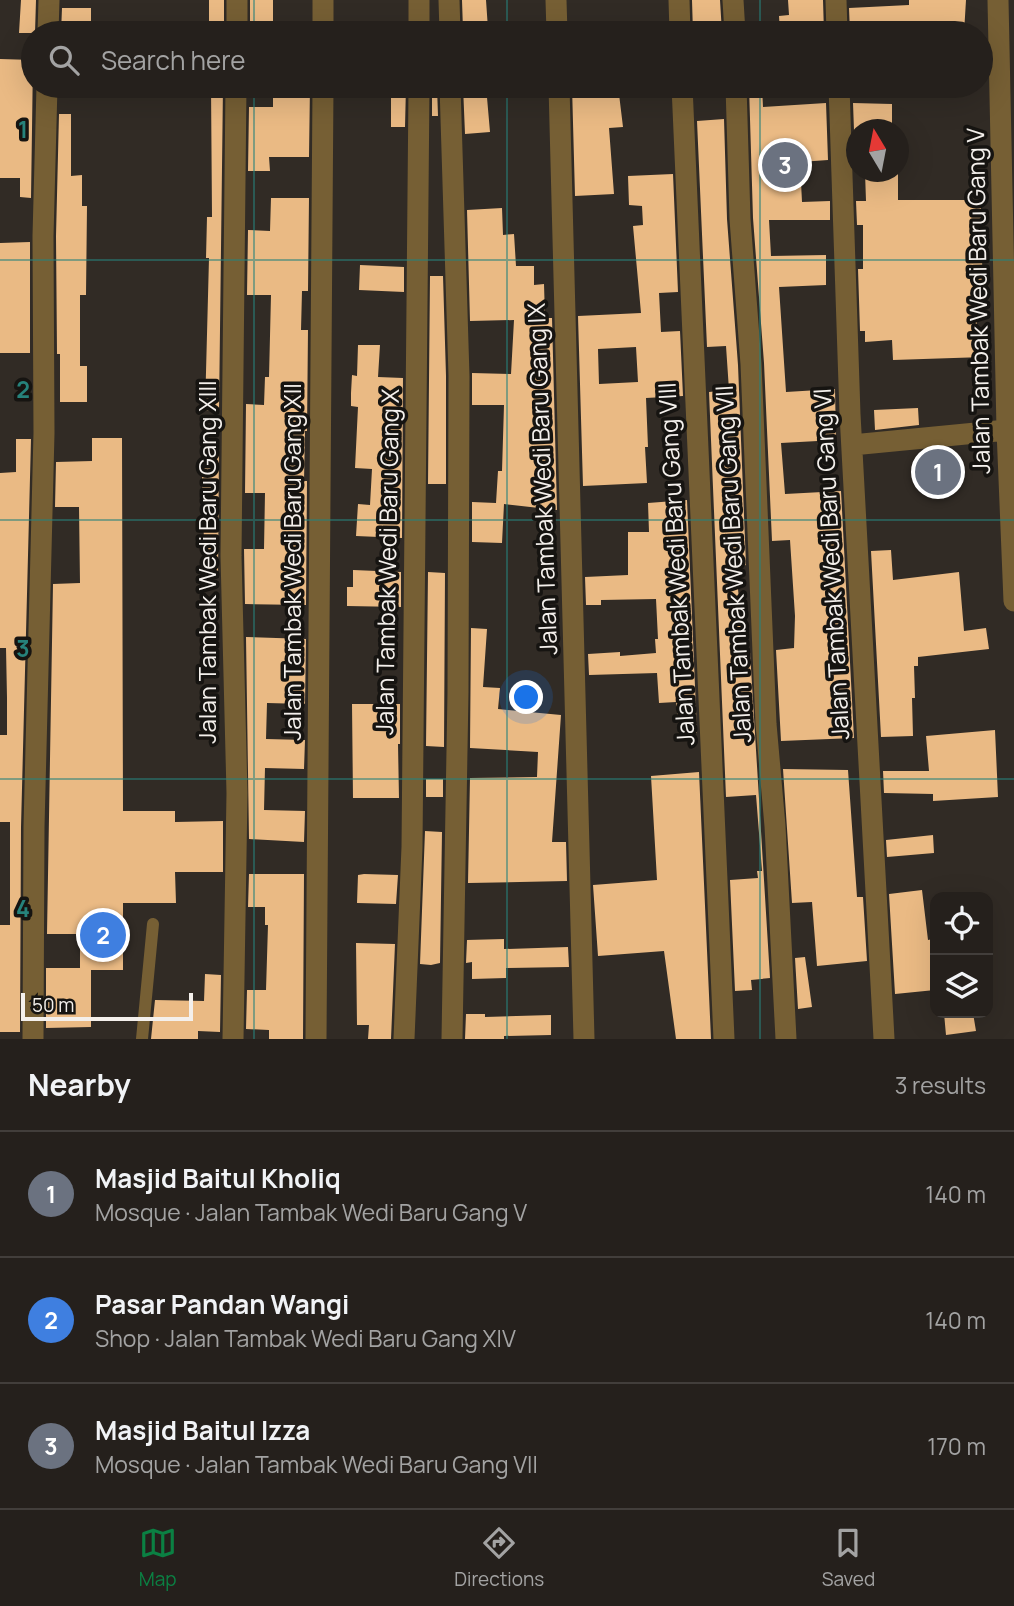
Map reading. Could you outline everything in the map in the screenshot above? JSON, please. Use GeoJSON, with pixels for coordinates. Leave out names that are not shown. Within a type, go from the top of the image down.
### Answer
{"type":"FeatureCollection","features":[{"type":"Feature","properties":{"kind":"street"},"geometry":{"type":"LineString","coordinates":[[48,21],[49,0]]}},
{"type":"Feature","properties":{"kind":"street"},"geometry":{"type":"LineString","coordinates":[[236,21],[237,0]]}},
{"type":"Feature","properties":{"kind":"street"},"geometry":{"type":"LineString","coordinates":[[323,0],[323,21]]}},
{"type":"Feature","properties":{"kind":"street"},"geometry":{"type":"LineString","coordinates":[[419,0],[419,21]]}},
{"type":"Feature","properties":{"kind":"street"},"geometry":{"type":"LineString","coordinates":[[449,0],[450,21]]}},
{"type":"Feature","properties":{"kind":"street"},"geometry":{"type":"LineString","coordinates":[[556,0],[557,21]]}},
{"type":"Feature","properties":{"kind":"street"},"geometry":{"type":"LineString","coordinates":[[679,0],[680,21]]}},
{"type":"Feature","properties":{"kind":"street"},"geometry":{"type":"LineString","coordinates":[[733,0],[734,21]]}},
{"type":"Feature","properties":{"kind":"street"},"geometry":{"type":"LineString","coordinates":[[836,0],[837,21]]}},
{"type":"Feature","properties":{"kind":"street","name":"Jalan Tambak Wedi Baru Gang V"},"geometry":{"type":"LineString","coordinates":[[998,0],[1007,430],[1014,601]]}},
{"type":"Feature","properties":{"kind":"street"},"geometry":{"type":"LineString","coordinates":[[33,1039],[34,827],[44,433],[43,236],[47,98]]}},
{"type":"Feature","properties":{"kind":"street","name":"Jalan Tambak Wedi Baru Gang XIII"},"geometry":{"type":"LineString","coordinates":[[233,1039],[237,793],[231,556],[236,98]]}},
{"type":"Feature","properties":{"kind":"street","name":"Jalan Tambak Wedi Baru Gang XII"},"geometry":{"type":"LineString","coordinates":[[316,1039],[323,98]]}},
{"type":"Feature","properties":{"kind":"street","name":"Jalan Tambak Wedi Baru Gang X"},"geometry":{"type":"LineString","coordinates":[[404,1039],[412,847],[419,98]]}},
{"type":"Feature","properties":{"kind":"street"},"geometry":{"type":"LineString","coordinates":[[450,98],[459,376],[458,692],[452,1039]]}},
{"type":"Feature","properties":{"kind":"street","name":"Jalan Tambak Wedi Baru Gang IX"},"geometry":{"type":"LineString","coordinates":[[559,98],[584,1039]]}},
{"type":"Feature","properties":{"kind":"street","name":"Jalan Tambak Wedi Baru Gang VIII"},"geometry":{"type":"LineString","coordinates":[[683,98],[724,1039]]}},
{"type":"Feature","properties":{"kind":"street","name":"Jalan Tambak Wedi Baru Gang VII"},"geometry":{"type":"LineString","coordinates":[[736,98],[766,724],[775,826],[786,1039]]}},
{"type":"Feature","properties":{"kind":"street","name":"Jalan Tambak Wedi Baru Gang VI"},"geometry":{"type":"LineString","coordinates":[[839,98],[852,445],[884,1039]]}},
{"type":"Feature","properties":{"kind":"street"},"geometry":{"type":"LineString","coordinates":[[852,445],[1007,430]]}},
{"type":"Feature","properties":{"kind":"lane"},"geometry":{"type":"LineString","coordinates":[[142,1039],[153,924]]}},
{"type":"Feature","properties":{"kind":"building"},"geometry":{"type":"Polygon","coordinates":[[[21,0],[36,0],[35,21],[21,21],[19,33],[21,0]]]}},
{"type":"Feature","properties":{"kind":"building"},"geometry":{"type":"Polygon","coordinates":[[[209,0],[224,0],[224,21],[209,21],[209,0]]]}},
{"type":"Feature","properties":{"kind":"building"},"geometry":{"type":"Polygon","coordinates":[[[250,0],[273,0],[273,21],[250,21],[250,0]]]}},
{"type":"Feature","properties":{"kind":"building"},"geometry":{"type":"Polygon","coordinates":[[[462,0],[486,0],[487,21],[463,21],[462,0]]]}},
{"type":"Feature","properties":{"kind":"building"},"geometry":{"type":"Polygon","coordinates":[[[692,0],[720,0],[721,21],[693,21],[692,0]]]}},
{"type":"Feature","properties":{"kind":"building"},"geometry":{"type":"Polygon","coordinates":[[[788,0],[823,0],[824,21],[779,21],[779,16],[789,15],[788,0]]]}},
{"type":"Feature","properties":{"kind":"building"},"geometry":{"type":"Polygon","coordinates":[[[909,0],[966,0],[965,21],[850,21],[849,8],[909,5],[909,0]]]}},
{"type":"Feature","properties":{"kind":"building"},"geometry":{"type":"Polygon","coordinates":[[[62,8],[91,8],[91,21],[61,21],[62,8]]]}},
{"type":"Feature","properties":{"kind":"building"},"geometry":{"type":"Polygon","coordinates":[[[0,59],[21,60],[21,98],[32,98],[31,198],[20,197],[20,178],[0,178],[0,59]]]}},
{"type":"Feature","properties":{"kind":"building"},"geometry":{"type":"Polygon","coordinates":[[[211,98],[223,98],[219,411],[205,410],[209,258],[206,258],[207,217],[212,217],[211,98]]]}},
{"type":"Feature","properties":{"kind":"building"},"geometry":{"type":"Polygon","coordinates":[[[273,98],[310,98],[309,157],[269,157],[270,171],[248,171],[249,107],[273,107],[273,98]]]}},
{"type":"Feature","properties":{"kind":"building"},"geometry":{"type":"Polygon","coordinates":[[[391,98],[406,98],[405,127],[391,127],[391,98]]]}},
{"type":"Feature","properties":{"kind":"building"},"geometry":{"type":"Polygon","coordinates":[[[432,98],[437,98],[438,116],[432,116],[432,98]]]}},
{"type":"Feature","properties":{"kind":"building"},"geometry":{"type":"Polygon","coordinates":[[[464,98],[487,98],[490,132],[465,134],[464,98]]]}},
{"type":"Feature","properties":{"kind":"building"},"geometry":{"type":"Polygon","coordinates":[[[572,98],[619,98],[623,127],[609,128],[614,194],[575,196],[572,98]]]}},
{"type":"Feature","properties":{"kind":"building"},"geometry":{"type":"Polygon","coordinates":[[[749,98],[763,98],[763,107],[826,103],[828,160],[800,162],[802,202],[830,201],[830,220],[769,220],[771,256],[826,255],[826,285],[779,287],[786,392],[835,389],[836,440],[781,443],[785,494],[841,491],[854,738],[781,741],[776,650],[794,648],[795,616],[790,540],[772,541],[764,363],[753,218],[749,98]]]}},
{"type":"Feature","properties":{"kind":"building"},"geometry":{"type":"Polygon","coordinates":[[[853,103],[892,104],[892,119],[854,119],[853,103]]]}},
{"type":"Feature","properties":{"kind":"building"},"geometry":{"type":"Polygon","coordinates":[[[59,114],[71,114],[71,176],[82,175],[82,206],[87,206],[86,295],[80,295],[80,366],[87,366],[87,402],[60,402],[56,236],[59,114]]]}},
{"type":"Feature","properties":{"kind":"building"},"geometry":{"type":"Polygon","coordinates":[[[724,119],[746,565],[736,568],[744,652],[750,652],[770,978],[751,980],[752,990],[735,991],[730,880],[758,878],[757,871],[762,871],[756,795],[726,797],[709,392],[729,390],[726,346],[707,347],[697,121],[724,119]]]}},
{"type":"Feature","properties":{"kind":"building"},"geometry":{"type":"Polygon","coordinates":[[[673,174],[678,292],[659,293],[661,332],[680,331],[683,396],[646,398],[647,483],[583,486],[578,316],[641,313],[633,226],[643,225],[642,206],[629,205],[628,176],[673,174]],[[636,347],[598,349],[599,384],[638,382],[636,347]]]}},
{"type":"Feature","properties":{"kind":"building"},"geometry":{"type":"Polygon","coordinates":[[[865,182],[898,182],[898,200],[981,200],[981,233],[987,233],[986,256],[982,256],[983,300],[977,300],[977,336],[984,336],[984,357],[893,360],[892,340],[865,342],[865,331],[860,331],[858,269],[863,269],[863,225],[857,225],[856,201],[866,201],[865,182]]]}},
{"type":"Feature","properties":{"kind":"building"},"geometry":{"type":"Polygon","coordinates":[[[271,198],[309,198],[308,291],[302,291],[301,330],[308,330],[304,481],[307,481],[306,605],[245,604],[244,549],[264,549],[265,493],[245,493],[246,404],[264,405],[265,377],[269,377],[271,295],[247,295],[248,230],[270,231],[271,198]]]}},
{"type":"Feature","properties":{"kind":"building"},"geometry":{"type":"Polygon","coordinates":[[[502,208],[503,235],[514,234],[516,266],[534,266],[534,285],[544,284],[545,318],[552,318],[557,510],[504,504],[502,543],[472,542],[472,502],[496,503],[498,471],[502,471],[504,405],[472,405],[472,373],[511,374],[514,320],[470,321],[467,210],[502,208]]]}},
{"type":"Feature","properties":{"kind":"building"},"geometry":{"type":"Polygon","coordinates":[[[30,242],[30,353],[0,353],[0,243],[30,242]]]}},
{"type":"Feature","properties":{"kind":"building"},"geometry":{"type":"Polygon","coordinates":[[[360,265],[404,267],[404,292],[359,290],[360,265]]]}},
{"type":"Feature","properties":{"kind":"building"},"geometry":{"type":"Polygon","coordinates":[[[430,276],[443,276],[446,484],[428,484],[430,276]]]}},
{"type":"Feature","properties":{"kind":"building"},"geometry":{"type":"Polygon","coordinates":[[[358,345],[380,345],[378,377],[403,378],[402,538],[356,536],[358,504],[370,505],[372,469],[355,468],[358,407],[351,406],[351,393],[352,375],[357,376],[358,345]]]}},
{"type":"Feature","properties":{"kind":"building"},"geometry":{"type":"Polygon","coordinates":[[[918,408],[919,425],[875,430],[874,410],[918,408]]]}},
{"type":"Feature","properties":{"kind":"building"},"geometry":{"type":"Polygon","coordinates":[[[92,438],[122,438],[123,811],[175,811],[175,822],[223,821],[223,872],[175,872],[176,903],[123,903],[123,970],[91,970],[91,1027],[46,1028],[46,968],[80,968],[80,934],[47,934],[53,584],[80,583],[79,507],[55,507],[56,462],[92,461],[92,438]]]}},
{"type":"Feature","properties":{"kind":"building"},"geometry":{"type":"Polygon","coordinates":[[[16,439],[31,439],[21,827],[20,1032],[0,1032],[0,925],[10,925],[10,822],[0,822],[0,735],[7,735],[7,698],[6,648],[0,648],[0,473],[16,472],[16,439]]]}},
{"type":"Feature","properties":{"kind":"building"},"geometry":{"type":"Polygon","coordinates":[[[201,445],[219,445],[218,576],[205,576],[201,445]]]}},
{"type":"Feature","properties":{"kind":"building"},"geometry":{"type":"Polygon","coordinates":[[[953,451],[957,489],[922,493],[918,455],[953,451]]]}},
{"type":"Feature","properties":{"kind":"building"},"geometry":{"type":"Polygon","coordinates":[[[687,500],[697,733],[679,735],[676,702],[659,703],[657,673],[589,675],[588,654],[620,652],[620,656],[656,653],[656,599],[601,600],[601,605],[586,605],[585,577],[628,575],[628,532],[649,532],[648,503],[687,500]]]}},
{"type":"Feature","properties":{"kind":"building"},"geometry":{"type":"Polygon","coordinates":[[[891,550],[893,580],[959,572],[964,631],[986,628],[989,649],[918,657],[918,666],[914,666],[913,736],[881,737],[871,551],[891,550]]]}},
{"type":"Feature","properties":{"kind":"building"},"geometry":{"type":"Polygon","coordinates":[[[353,570],[401,572],[401,607],[347,606],[347,587],[353,587],[353,570]]]}},
{"type":"Feature","properties":{"kind":"building"},"geometry":{"type":"Polygon","coordinates":[[[428,572],[445,573],[444,747],[426,746],[428,572]]]}},
{"type":"Feature","properties":{"kind":"building"},"geometry":{"type":"Polygon","coordinates":[[[471,628],[487,629],[483,687],[500,688],[498,709],[561,715],[552,842],[566,842],[567,881],[468,883],[470,778],[537,777],[538,752],[470,748],[471,628]]]}},
{"type":"Feature","properties":{"kind":"building"},"geometry":{"type":"Polygon","coordinates":[[[246,637],[306,639],[305,704],[267,703],[266,739],[305,740],[304,769],[265,768],[264,810],[305,811],[304,842],[249,839],[246,637]]]}},
{"type":"Feature","properties":{"kind":"building"},"geometry":{"type":"Polygon","coordinates":[[[352,704],[400,704],[399,798],[353,798],[352,704]]]}},
{"type":"Feature","properties":{"kind":"building"},"geometry":{"type":"Polygon","coordinates":[[[995,730],[998,797],[933,801],[933,794],[884,793],[883,771],[929,771],[926,736],[995,730]]]}},
{"type":"Feature","properties":{"kind":"building"},"geometry":{"type":"Polygon","coordinates":[[[783,769],[848,770],[857,897],[863,897],[867,961],[817,966],[812,902],[792,903],[783,769]]]}},
{"type":"Feature","properties":{"kind":"building"},"geometry":{"type":"Polygon","coordinates":[[[699,772],[711,1039],[676,1039],[664,951],[598,956],[593,885],[657,880],[651,776],[699,772]]]}},
{"type":"Feature","properties":{"kind":"building"},"geometry":{"type":"Polygon","coordinates":[[[426,779],[443,779],[443,797],[426,797],[426,779]]]}},
{"type":"Feature","properties":{"kind":"building"},"geometry":{"type":"Polygon","coordinates":[[[425,831],[442,832],[440,963],[431,965],[420,964],[425,831]]]}},
{"type":"Feature","properties":{"kind":"building"},"geometry":{"type":"Polygon","coordinates":[[[933,835],[934,853],[887,857],[886,840],[933,835]]]}},
{"type":"Feature","properties":{"kind":"building"},"geometry":{"type":"Polygon","coordinates":[[[249,874],[304,874],[303,1039],[269,1039],[269,1030],[246,1029],[247,990],[266,990],[268,925],[265,925],[265,907],[248,907],[249,874]]]}},
{"type":"Feature","properties":{"kind":"building"},"geometry":{"type":"Polygon","coordinates":[[[358,875],[398,875],[396,904],[357,903],[358,875]]]}},
{"type":"Feature","properties":{"kind":"building"},"geometry":{"type":"Polygon","coordinates":[[[922,890],[930,940],[930,990],[895,994],[889,894],[922,890]]]}},
{"type":"Feature","properties":{"kind":"building"},"geometry":{"type":"Polygon","coordinates":[[[504,939],[504,949],[568,947],[569,967],[506,968],[506,978],[472,979],[472,962],[466,963],[467,940],[504,939]]]}},
{"type":"Feature","properties":{"kind":"building"},"geometry":{"type":"Polygon","coordinates":[[[356,943],[395,944],[391,1039],[368,1039],[369,1025],[357,1025],[356,943]]]}},
{"type":"Feature","properties":{"kind":"building"},"geometry":{"type":"Polygon","coordinates":[[[805,957],[812,1007],[798,1009],[795,958],[805,957]]]}},
{"type":"Feature","properties":{"kind":"building"},"geometry":{"type":"Polygon","coordinates":[[[205,974],[221,975],[220,1032],[198,1031],[198,1039],[151,1039],[155,1000],[204,1001],[205,974]]]}},
{"type":"Feature","properties":{"kind":"building"},"geometry":{"type":"Polygon","coordinates":[[[466,1014],[485,1014],[485,1017],[551,1015],[551,1035],[465,1039],[466,1014]]]}},
{"type":"Feature","properties":{"kind":"building"},"geometry":{"type":"Polygon","coordinates":[[[944,1018],[974,1018],[976,1031],[946,1035],[944,1018]]]}},
{"type":"Feature","properties":{"kind":"place","name":"Masjid Baitul Izza"},"geometry":{"type":"Point","coordinates":[785,165]}},
{"type":"Feature","properties":{"kind":"place","name":"Masjid Baitul Kholiq"},"geometry":{"type":"Point","coordinates":[938,472]}},
{"type":"Feature","properties":{"kind":"place","name":"Pasar Pandan Wangi"},"geometry":{"type":"Point","coordinates":[103,935]}}]}
